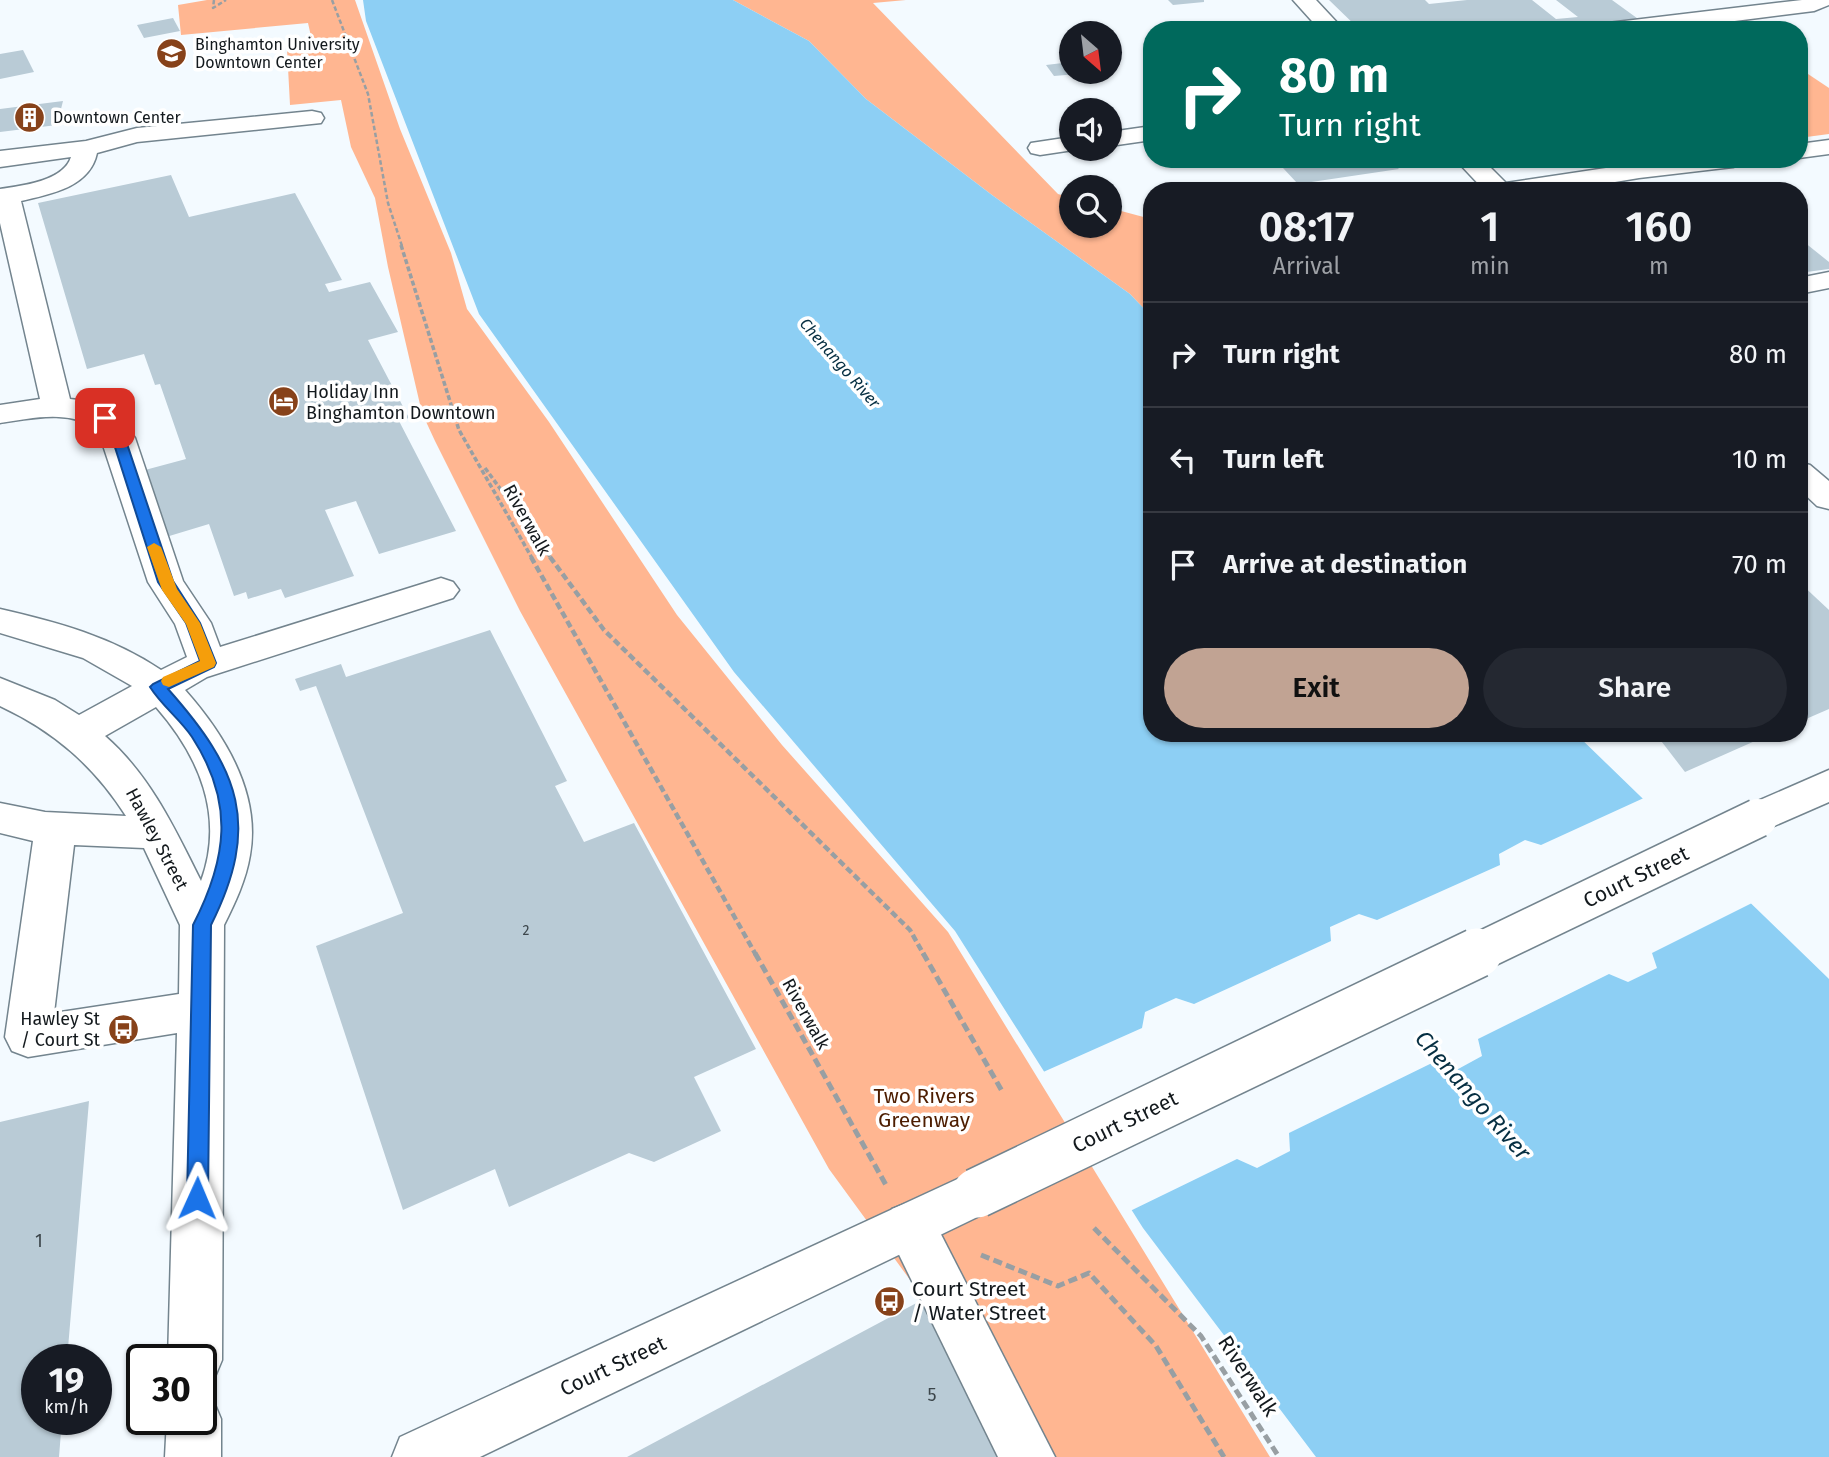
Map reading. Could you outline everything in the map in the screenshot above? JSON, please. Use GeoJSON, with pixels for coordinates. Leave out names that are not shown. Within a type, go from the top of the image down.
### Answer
{"type":"FeatureCollection","features":[{"type":"Feature","properties":{"kind":"street"},"geometry":{"type":"LineString","coordinates":[[1304,0],[1324,21]]}},
{"type":"Feature","properties":{"kind":"street"},"geometry":{"type":"LineString","coordinates":[[1662,21],[1759,5],[1814,5],[1822,0]]}},
{"type":"Feature","properties":{"kind":"street"},"geometry":{"type":"LineString","coordinates":[[0,159],[86,148],[137,135],[312,118]]}},
{"type":"Feature","properties":{"kind":"street"},"geometry":{"type":"LineString","coordinates":[[1122,137],[1143,134]]}},
{"type":"Feature","properties":{"kind":"street"},"geometry":{"type":"LineString","coordinates":[[1040,148],[1059,146]]}},
{"type":"Feature","properties":{"kind":"street"},"geometry":{"type":"LineString","coordinates":[[1808,150],[1829,147]]}},
{"type":"Feature","properties":{"kind":"street"},"geometry":{"type":"LineString","coordinates":[[57,408],[3,196],[42,188],[67,177],[81,166],[86,148]]}},
{"type":"Feature","properties":{"kind":"street"},"geometry":{"type":"LineString","coordinates":[[1477,168],[1491,182]]}},
{"type":"Feature","properties":{"kind":"street"},"geometry":{"type":"LineString","coordinates":[[1568,182],[1656,168]]}},
{"type":"Feature","properties":{"kind":"street"},"geometry":{"type":"LineString","coordinates":[[1808,284],[1829,280]]}},
{"type":"Feature","properties":{"kind":"street"},"geometry":{"type":"LineString","coordinates":[[0,414],[57,408],[97,414],[112,424],[166,582],[193,623],[208,663]]}},
{"type":"Feature","properties":{"kind":"street"},"geometry":{"type":"LineString","coordinates":[[1808,480],[1829,499]]}},
{"type":"Feature","properties":{"kind":"street"},"geometry":{"type":"LineString","coordinates":[[79,733],[158,687],[208,663],[441,590]]}},
{"type":"Feature","properties":{"kind":"street","name":"Hawley Street"},"geometry":{"type":"LineString","coordinates":[[0,621],[48,633],[99,651],[127,665],[158,687],[190,722],[206,748],[225,791],[231,844],[227,868],[218,895],[202,925],[195,1344]]}},
{"type":"Feature","properties":{"kind":"street","name":"Hawley Street"},"geometry":{"type":"LineString","coordinates":[[0,691],[46,712],[79,733],[120,773],[157,833],[202,925]]}},
{"type":"Feature","properties":{"kind":"street","name":"Court Street"},"geometry":{"type":"LineString","coordinates":[[420,1457],[910,1226],[1829,785]]}},
{"type":"Feature","properties":{"kind":"street"},"geometry":{"type":"LineString","coordinates":[[0,818],[55,829],[157,833]]}},
{"type":"Feature","properties":{"kind":"street"},"geometry":{"type":"LineString","coordinates":[[55,829],[28,1037],[200,1010]]}},
{"type":"Feature","properties":{"kind":"street"},"geometry":{"type":"LineString","coordinates":[[910,1226],[1027,1457]]}},
{"type":"Feature","properties":{"kind":"street"},"geometry":{"type":"LineString","coordinates":[[193,1457],[194,1435]]}},
{"type":"Feature","properties":{"kind":"path"},"geometry":{"type":"LineString","coordinates":[[214,0],[213,8],[226,0]]}},
{"type":"Feature","properties":{"kind":"path","name":"Riverwalk"},"geometry":{"type":"LineString","coordinates":[[332,0],[368,94],[388,203],[459,430],[910,1226]]}},
{"type":"Feature","properties":{"kind":"path","name":"Riverwalk"},"geometry":{"type":"LineString","coordinates":[[470,448],[604,630],[910,930],[1002,1091]]}},
{"type":"Feature","properties":{"kind":"path"},"geometry":{"type":"LineString","coordinates":[[910,1226],[1058,1286],[1089,1273],[1156,1346],[1224,1457]]}},
{"type":"Feature","properties":{"kind":"path","name":"Riverwalk"},"geometry":{"type":"LineString","coordinates":[[1094,1228],[1202,1336],[1279,1457]]}},
{"type":"Feature","properties":{"kind":"green space","name":"Two Rivers Greenway"},"geometry":{"type":"Polygon","coordinates":[[[207,0],[355,0],[400,129],[451,253],[467,309],[549,422],[677,615],[782,745],[948,932],[1270,1457],[1000,1457],[924,1299],[829,1169],[520,611],[435,441],[422,413],[375,198],[351,147],[341,100],[290,105],[287,49],[313,45],[308,23],[181,35],[178,5],[207,0]]]}},
{"type":"Feature","properties":{"kind":"green space"},"geometry":{"type":"Polygon","coordinates":[[[733,0],[906,0],[873,3],[1059,194],[1059,238],[1122,238],[1122,211],[1143,217],[1143,308],[1130,294],[992,195],[866,99],[809,41],[733,0]]]}},
{"type":"Feature","properties":{"kind":"green space"},"geometry":{"type":"Polygon","coordinates":[[[1808,74],[1829,88],[1829,134],[1808,137],[1808,74]]]}},
{"type":"Feature","properties":{"kind":"water","name":"Chenango River"},"geometry":{"type":"Polygon","coordinates":[[[363,0],[733,0],[809,41],[866,99],[992,195],[1130,294],[1143,308],[1143,742],[1584,742],[1829,979],[1829,1457],[1316,1457],[1143,1228],[955,931],[734,672],[479,314],[366,21],[363,0]]]}},
{"type":"Feature","properties":{"kind":"pier"},"geometry":{"type":"Polygon","coordinates":[[[1646,797],[1754,902],[1652,953],[1657,968],[1628,982],[1609,974],[1478,1039],[1482,1056],[1449,1074],[1432,1063],[1289,1133],[1290,1151],[1257,1168],[1237,1159],[1128,1212],[1041,1073],[1142,1028],[1145,1012],[1176,998],[1194,1004],[1331,941],[1330,927],[1359,914],[1377,920],[1500,865],[1499,854],[1525,840],[1541,845],[1646,797]]]}},
{"type":"Feature","properties":{"kind":"building"},"geometry":{"type":"Polygon","coordinates":[[[1168,0],[1204,0],[1204,2],[1173,5],[1168,0]]]}},
{"type":"Feature","properties":{"kind":"building"},"geometry":{"type":"Polygon","coordinates":[[[1329,0],[1425,0],[1429,4],[1467,0],[1532,0],[1556,19],[1578,17],[1556,0],[1612,0],[1641,21],[1351,21],[1329,0]]]}},
{"type":"Feature","properties":{"kind":"building"},"geometry":{"type":"Polygon","coordinates":[[[173,18],[180,31],[144,38],[137,25],[173,18]]]}},
{"type":"Feature","properties":{"kind":"building","name":"Downtown Center"},"geometry":{"type":"Polygon","coordinates":[[[23,50],[34,72],[0,79],[0,54],[23,50]]]}},
{"type":"Feature","properties":{"kind":"building"},"geometry":{"type":"Polygon","coordinates":[[[1059,63],[1059,76],[1054,76],[1046,65],[1059,63]]]}},
{"type":"Feature","properties":{"kind":"building","name":"Downtown Center"},"geometry":{"type":"Polygon","coordinates":[[[63,101],[57,125],[0,132],[0,109],[63,101]]]}},
{"type":"Feature","properties":{"kind":"building"},"geometry":{"type":"Polygon","coordinates":[[[1283,168],[1399,169],[1311,182],[1296,182],[1283,168]]]}},
{"type":"Feature","properties":{"kind":"building","name":"Holiday Inn Binghamton Downtown"},"geometry":{"type":"Polygon","coordinates":[[[171,175],[189,217],[295,193],[342,280],[325,284],[329,292],[370,282],[398,332],[368,340],[409,418],[399,421],[456,531],[379,554],[356,501],[325,510],[354,576],[285,598],[281,589],[248,599],[246,592],[234,596],[209,524],[166,537],[145,470],[186,459],[160,384],[155,385],[144,354],[87,369],[38,203],[171,175]]]}},
{"type":"Feature","properties":{"kind":"building"},"geometry":{"type":"Polygon","coordinates":[[[1808,245],[1829,262],[1829,269],[1808,272],[1808,245]]]}},
{"type":"Feature","properties":{"kind":"building"},"geometry":{"type":"Polygon","coordinates":[[[1808,590],[1829,610],[1829,709],[1808,718],[1808,590]]]}},
{"type":"Feature","properties":{"kind":"building"},"geometry":{"type":"Polygon","coordinates":[[[490,630],[567,781],[555,786],[584,842],[634,823],[756,1049],[694,1077],[721,1131],[654,1162],[629,1153],[509,1207],[495,1169],[403,1210],[316,946],[403,913],[316,686],[300,691],[295,679],[341,664],[346,677],[490,630]]]}},
{"type":"Feature","properties":{"kind":"building"},"geometry":{"type":"Polygon","coordinates":[[[1662,742],[1753,742],[1685,772],[1662,742]]]}},
{"type":"Feature","properties":{"kind":"building"},"geometry":{"type":"Polygon","coordinates":[[[89,1101],[68,1344],[21,1344],[21,1435],[61,1435],[59,1457],[0,1457],[0,1122],[89,1101]]]}},
{"type":"Feature","properties":{"kind":"building"},"geometry":{"type":"Polygon","coordinates":[[[924,1299],[1002,1457],[627,1457],[721,1407],[924,1299]]]}},
{"type":"Feature","properties":{"kind":"slow traffic"},"geometry":{"type":"LineString","coordinates":[[154,547],[166,582],[193,623],[208,663],[169,681]]}},
{"type":"Feature","properties":{"kind":"place","name":"Binghamton University Downtown Center"},"geometry":{"type":"Point","coordinates":[172,53]}},
{"type":"Feature","properties":{"kind":"place","name":"Downtown Center"},"geometry":{"type":"Point","coordinates":[30,117]}},
{"type":"Feature","properties":{"kind":"place","name":"Holiday Inn Binghamton Downtown"},"geometry":{"type":"Point","coordinates":[283,402]}},
{"type":"Feature","properties":{"kind":"place","name":"Hawley St / Court St"},"geometry":{"type":"Point","coordinates":[123,1029]}},
{"type":"Feature","properties":{"kind":"place","name":"Court Street / Water Street"},"geometry":{"type":"Point","coordinates":[889,1301]}},
{"type":"Feature","properties":{"kind":"route"},"geometry":{"type":"LineString","coordinates":[[105,418],[112,424],[119,438],[166,582],[193,623],[208,663],[158,687],[183,714],[206,748],[225,791],[230,817],[231,844],[227,868],[218,895],[202,925],[197,1198]]}}]}
